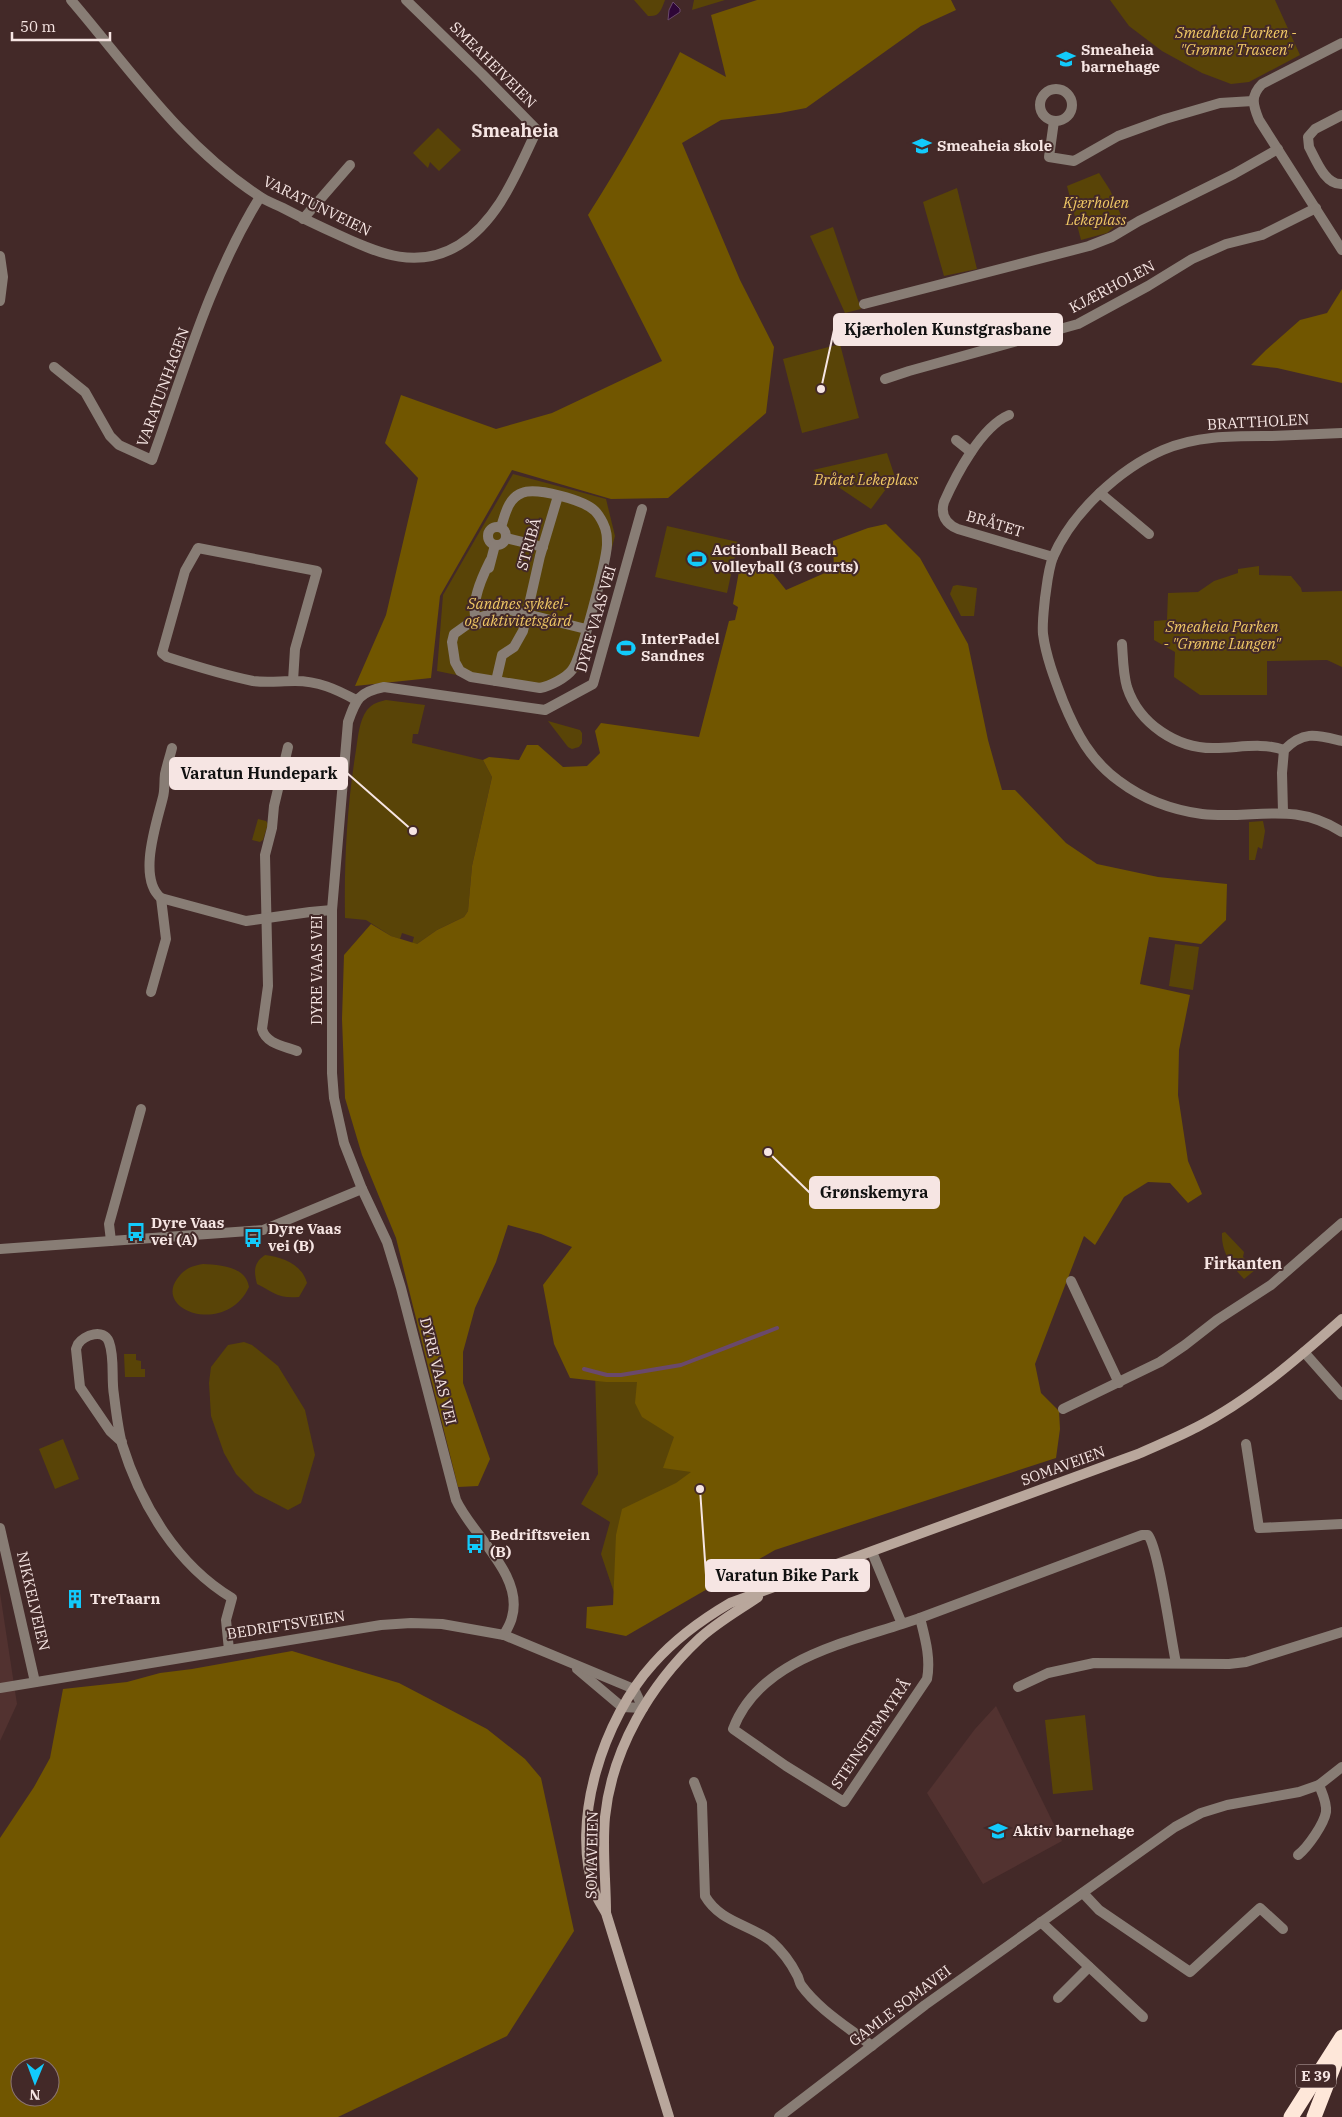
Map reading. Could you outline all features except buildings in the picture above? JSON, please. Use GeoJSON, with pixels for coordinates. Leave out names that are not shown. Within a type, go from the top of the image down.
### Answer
{"type":"FeatureCollection","features":[{"type":"Feature","properties":{"kind":"highway","name":"E 39"},"geometry":{"type":"LineString","coordinates":[[1291,2117],[1342,2037]]}},
{"type":"Feature","properties":{"kind":"highway","name":"E 39"},"geometry":{"type":"LineString","coordinates":[[1314,2117],[1342,2046]]}},
{"type":"Feature","properties":{"kind":"main road","name":"SOMAVEIEN"},"geometry":{"type":"LineString","coordinates":[[670,2117],[606,1913],[595,1894],[590,1876],[586,1840],[587,1815],[597,1770],[610,1733],[622,1707],[652,1665],[695,1625],[730,1603],[1138,1454],[1198,1427],[1233,1406],[1304,1352],[1342,1319]]}},
{"type":"Feature","properties":{"kind":"main road","name":"SOMAVEIEN"},"geometry":{"type":"LineString","coordinates":[[606,1913],[604,1839],[608,1797],[628,1738],[643,1708],[667,1674],[700,1638],[767,1590]]}},
{"type":"Feature","properties":{"kind":"street","name":"VARATUNVEIEN"},"geometry":{"type":"LineString","coordinates":[[71,0],[164,113],[209,159],[260,197],[303,219],[390,256],[413,258],[442,253],[459,245],[475,233],[504,199],[537,130]]}},
{"type":"Feature","properties":{"kind":"street","name":"SMEAHEIVEIEN"},"geometry":{"type":"LineString","coordinates":[[406,0],[537,130]]}},
{"type":"Feature","properties":{"kind":"street"},"geometry":{"type":"LineString","coordinates":[[1342,43],[1262,84],[1256,90],[1253,101],[1259,120],[1342,250]]}},
{"type":"Feature","properties":{"kind":"street"},"geometry":{"type":"LineString","coordinates":[[1054,121],[1049,157],[1074,161],[1118,136],[1165,119],[1220,103],[1253,101]]}},
{"type":"Feature","properties":{"kind":"street"},"geometry":{"type":"LineString","coordinates":[[1342,115],[1315,129],[1310,133],[1308,142],[1309,148],[1328,179],[1342,184]]}},
{"type":"Feature","properties":{"kind":"street"},"geometry":{"type":"LineString","coordinates":[[864,304],[1112,238],[1139,221],[1234,174],[1278,149]]}},
{"type":"Feature","properties":{"kind":"street"},"geometry":{"type":"LineString","coordinates":[[303,219],[350,165]]}},
{"type":"Feature","properties":{"kind":"street","name":"VARATUNHAGEN"},"geometry":{"type":"LineString","coordinates":[[54,367],[85,392],[110,436],[119,445],[152,460],[214,285],[234,242],[260,197]]}},
{"type":"Feature","properties":{"kind":"street","name":"KJÆRHOLEN"},"geometry":{"type":"LineString","coordinates":[[885,379],[1078,324],[1148,286],[1192,259],[1226,244],[1262,235],[1316,208]]}},
{"type":"Feature","properties":{"kind":"street"},"geometry":{"type":"LineString","coordinates":[[0,256],[3,276],[0,301]]}},
{"type":"Feature","properties":{"kind":"street","name":"BRÅTET"},"geometry":{"type":"LineString","coordinates":[[1009,415],[994,423],[971,452],[944,502],[942,510],[946,522],[958,529],[1053,557]]}},
{"type":"Feature","properties":{"kind":"street","name":"BRATTHOLEN"},"geometry":{"type":"LineString","coordinates":[[1342,433],[1230,436],[1183,443],[1143,459],[1100,493],[1073,523],[1053,557],[1044,608],[1043,633],[1060,692],[1078,736],[1104,771],[1139,794],[1181,810],[1203,814],[1284,812],[1327,823],[1342,832]]}},
{"type":"Feature","properties":{"kind":"street"},"geometry":{"type":"LineString","coordinates":[[956,440],[971,452]]}},
{"type":"Feature","properties":{"kind":"street"},"geometry":{"type":"LineString","coordinates":[[501,527],[506,510],[512,500],[522,493],[535,491],[584,504],[594,510],[602,521],[607,533],[607,548],[578,662],[571,672],[540,688],[471,677],[460,671],[455,662],[452,642],[454,634],[506,609],[586,629]]}},
{"type":"Feature","properties":{"kind":"street"},"geometry":{"type":"LineString","coordinates":[[1100,493],[1149,534]]}},
{"type":"Feature","properties":{"kind":"street","name":"STRIBÅ"},"geometry":{"type":"LineString","coordinates":[[496,681],[502,656],[514,647],[558,496]]}},
{"type":"Feature","properties":{"kind":"street","name":"DYRE VAAS VEI"},"geometry":{"type":"LineString","coordinates":[[504,1635],[513,1617],[510,1584],[491,1550],[469,1522],[456,1500],[399,1279],[387,1242],[347,1153],[334,1098],[332,1074],[332,910],[344,749],[348,722],[356,700],[372,689],[394,686],[545,710],[593,684],[642,509]]}},
{"type":"Feature","properties":{"kind":"street"},"geometry":{"type":"LineString","coordinates":[[494,527],[501,527],[506,532],[506,538],[502,544],[495,545],[489,540],[489,533],[494,527]]}},
{"type":"Feature","properties":{"kind":"street"},"geometry":{"type":"LineString","coordinates":[[506,538],[542,547]]}},
{"type":"Feature","properties":{"kind":"street"},"geometry":{"type":"LineString","coordinates":[[477,622],[474,610],[486,583],[495,545]]}},
{"type":"Feature","properties":{"kind":"street"},"geometry":{"type":"LineString","coordinates":[[293,681],[295,649],[317,571],[198,548],[185,571],[162,653],[167,657],[252,680],[269,683],[315,682],[330,686],[356,700]]}},
{"type":"Feature","properties":{"kind":"street"},"geometry":{"type":"LineString","coordinates":[[1122,644],[1124,678],[1130,696],[1139,711],[1167,736],[1198,747],[1260,746],[1284,750]]}},
{"type":"Feature","properties":{"kind":"street"},"geometry":{"type":"LineString","coordinates":[[1284,812],[1282,773],[1284,750],[1296,740],[1311,735],[1342,741]]}},
{"type":"Feature","properties":{"kind":"street"},"geometry":{"type":"LineString","coordinates":[[288,747],[265,855],[268,986],[262,1029],[266,1038],[270,1041],[297,1051]]}},
{"type":"Feature","properties":{"kind":"street"},"geometry":{"type":"LineString","coordinates":[[172,748],[150,852],[152,881],[157,894],[161,898],[246,921],[332,910]]}},
{"type":"Feature","properties":{"kind":"street"},"geometry":{"type":"LineString","coordinates":[[151,992],[166,939],[161,898]]}},
{"type":"Feature","properties":{"kind":"street"},"geometry":{"type":"LineString","coordinates":[[111,1241],[108,1224],[141,1109]]}},
{"type":"Feature","properties":{"kind":"street"},"geometry":{"type":"LineString","coordinates":[[0,1249],[264,1230],[362,1189]]}},
{"type":"Feature","properties":{"kind":"street"},"geometry":{"type":"LineString","coordinates":[[1063,1409],[1160,1362],[1217,1320],[1271,1285],[1342,1223]]}},
{"type":"Feature","properties":{"kind":"street"},"geometry":{"type":"LineString","coordinates":[[1071,1281],[1119,1383]]}},
{"type":"Feature","properties":{"kind":"street"},"geometry":{"type":"LineString","coordinates":[[122,1442],[110,1431],[78,1382],[78,1344],[80,1340],[90,1335],[98,1334],[104,1336],[110,1344],[114,1395],[122,1442],[141,1492],[170,1540],[185,1560],[204,1579],[232,1598],[226,1620],[229,1650]]}},
{"type":"Feature","properties":{"kind":"street"},"geometry":{"type":"LineString","coordinates":[[1304,1352],[1342,1395]]}},
{"type":"Feature","properties":{"kind":"street"},"geometry":{"type":"LineString","coordinates":[[1246,1444],[1259,1528],[1342,1524]]}},
{"type":"Feature","properties":{"kind":"street","name":"NIKKELVEIEN"},"geometry":{"type":"LineString","coordinates":[[0,1528],[22,1617],[35,1682]]}},
{"type":"Feature","properties":{"kind":"street","name":"STEINSTEMMYRÅ"},"geometry":{"type":"LineString","coordinates":[[920,1618],[929,1654],[930,1666],[927,1679],[844,1802],[786,1766],[733,1729],[738,1717],[757,1691],[780,1672],[803,1659],[920,1618],[1145,1534],[1152,1540],[1176,1663]]}},
{"type":"Feature","properties":{"kind":"street"},"geometry":{"type":"LineString","coordinates":[[872,1552],[902,1624]]}},
{"type":"Feature","properties":{"kind":"street","name":"BEDRIFTSVEIEN"},"geometry":{"type":"LineString","coordinates":[[0,1688],[381,1625],[411,1623],[451,1625],[504,1635],[634,1689]]}},
{"type":"Feature","properties":{"kind":"street"},"geometry":{"type":"LineString","coordinates":[[1018,1687],[1048,1673],[1076,1666],[1101,1663],[1229,1664],[1246,1662],[1342,1632]]}},
{"type":"Feature","properties":{"kind":"street","name":"BEDRIFTSVEIEN"},"geometry":{"type":"LineString","coordinates":[[573,1665],[622,1707]]}},
{"type":"Feature","properties":{"kind":"street"},"geometry":{"type":"LineString","coordinates":[[622,1707],[643,1708],[634,1689]]}},
{"type":"Feature","properties":{"kind":"street","name":"GAMLE SOMAVEI"},"geometry":{"type":"LineString","coordinates":[[780,2117],[925,2005],[1152,1842],[1176,1827],[1201,1813],[1228,1805],[1298,1792],[1318,1785],[1342,1767]]}},
{"type":"Feature","properties":{"kind":"street"},"geometry":{"type":"LineString","coordinates":[[694,1782],[702,1803],[705,1896],[711,1906],[719,1914],[757,1932],[771,1941],[786,1957],[798,1976],[800,1984],[815,2000],[872,2046]]}},
{"type":"Feature","properties":{"kind":"street"},"geometry":{"type":"LineString","coordinates":[[1298,1855],[1310,1846],[1326,1812],[1324,1799],[1318,1785]]}},
{"type":"Feature","properties":{"kind":"street"},"geometry":{"type":"LineString","coordinates":[[1083,1893],[1099,1910],[1190,1972],[1260,1908],[1283,1929]]}},
{"type":"Feature","properties":{"kind":"street"},"geometry":{"type":"LineString","coordinates":[[1041,1922],[1144,2017]]}},
{"type":"Feature","properties":{"kind":"street"},"geometry":{"type":"LineString","coordinates":[[1058,1998],[1089,1967]]}},
{"type":"Feature","properties":{"kind":"shaded area"},"geometry":{"type":"Polygon","coordinates":[[[757,0],[951,0],[956,10],[921,26],[806,108],[721,120],[682,143],[740,280],[774,347],[766,413],[668,498],[611,499],[512,470],[440,596],[431,678],[355,686],[386,615],[418,478],[385,443],[401,395],[496,429],[552,413],[662,361],[588,215],[636,135],[680,52],[726,77],[711,15],[757,0]]]}},
{"type":"Feature","properties":{"kind":"shaded area"},"geometry":{"type":"Polygon","coordinates":[[[673,2],[680,9],[680,12],[668,20],[669,10],[673,2]]]}},
{"type":"Feature","properties":{"kind":"shaded area"},"geometry":{"type":"Polygon","coordinates":[[[1342,289],[1342,383],[1277,368],[1251,365],[1300,320],[1327,313],[1342,289]]]}},
{"type":"Feature","properties":{"kind":"shaded area"},"geometry":{"type":"Polygon","coordinates":[[[886,524],[920,558],[968,644],[988,740],[1002,790],[1015,790],[1066,843],[1097,864],[1158,877],[1227,884],[1226,920],[1201,944],[1149,937],[1140,984],[1190,995],[1179,1050],[1178,1095],[1188,1161],[1202,1194],[1188,1203],[1170,1183],[1148,1182],[1124,1197],[1095,1245],[1084,1236],[1035,1364],[1041,1393],[1059,1411],[1060,1429],[1056,1458],[775,1550],[626,1636],[586,1628],[587,1607],[613,1605],[616,1535],[622,1509],[676,1483],[691,1472],[663,1468],[674,1437],[642,1417],[635,1403],[637,1382],[606,1382],[570,1378],[554,1344],[543,1285],[572,1247],[541,1234],[508,1225],[496,1262],[475,1308],[463,1352],[463,1383],[490,1459],[478,1486],[458,1487],[396,1238],[362,1155],[345,1098],[342,1019],[344,955],[371,924],[391,936],[417,944],[437,930],[464,917],[468,911],[472,866],[492,777],[483,760],[489,757],[519,760],[527,745],[538,745],[563,767],[587,766],[600,753],[595,731],[601,723],[699,737],[729,621],[735,620],[738,607],[733,604],[740,566],[766,565],[786,590],[834,569],[833,541],[868,528],[886,524]]]}},
{"type":"Feature","properties":{"kind":"shaded area"},"geometry":{"type":"Polygon","coordinates":[[[0,1593],[17,1704],[0,1741],[0,1593]]]}},
{"type":"Feature","properties":{"kind":"shaded area"},"geometry":{"type":"Polygon","coordinates":[[[292,1651],[399,1683],[487,1729],[525,1759],[541,1778],[574,1931],[507,2036],[338,2117],[0,2117],[0,1838],[34,1787],[50,1758],[63,1689],[127,1682],[160,1673],[292,1651]]]}},
{"type":"Feature","properties":{"kind":"shaded area"},"geometry":{"type":"Polygon","coordinates":[[[996,1706],[1062,1841],[983,1884],[927,1793],[975,1729],[996,1706]]]}},
{"type":"Feature","properties":{"kind":"green space"},"geometry":{"type":"Polygon","coordinates":[[[634,0],[665,0],[658,14],[648,16],[634,0]]]}},
{"type":"Feature","properties":{"kind":"green space"},"geometry":{"type":"Polygon","coordinates":[[[694,0],[725,0],[692,10],[694,0]]]}},
{"type":"Feature","properties":{"kind":"green space","name":"Smeaheia Parken - \"Grønne Traseen\""},"geometry":{"type":"Polygon","coordinates":[[[1110,0],[1275,0],[1300,55],[1249,82],[1231,84],[1202,73],[1162,51],[1129,26],[1110,0]]]}},
{"type":"Feature","properties":{"kind":"green space"},"geometry":{"type":"Polygon","coordinates":[[[438,128],[461,150],[439,171],[430,162],[428,168],[413,153],[438,128]]]}},
{"type":"Feature","properties":{"kind":"green space","name":"Kjærholen Lekeplass"},"geometry":{"type":"Polygon","coordinates":[[[1099,173],[1110,190],[1123,220],[1107,233],[1081,240],[1067,186],[1099,173]]]}},
{"type":"Feature","properties":{"kind":"green space"},"geometry":{"type":"Polygon","coordinates":[[[957,188],[977,269],[944,276],[923,202],[957,188]]]}},
{"type":"Feature","properties":{"kind":"green space"},"geometry":{"type":"Polygon","coordinates":[[[833,227],[861,309],[845,313],[810,236],[833,227]]]}},
{"type":"Feature","properties":{"kind":"green space"},"geometry":{"type":"Polygon","coordinates":[[[840,344],[859,418],[802,433],[783,359],[840,344]]]}},
{"type":"Feature","properties":{"kind":"green space","name":"Bråtet Lekeplass"},"geometry":{"type":"Polygon","coordinates":[[[887,453],[895,477],[871,509],[813,470],[887,453]]]}},
{"type":"Feature","properties":{"kind":"green space","name":"Sandnes sykkel- og aktivitetsgård"},"geometry":{"type":"Polygon","coordinates":[[[513,474],[606,499],[615,536],[579,671],[539,692],[437,671],[443,595],[513,474]]]}},
{"type":"Feature","properties":{"kind":"green space","name":"Actionball Beach Volleyball (3 courts)"},"geometry":{"type":"Polygon","coordinates":[[[667,526],[738,542],[727,593],[655,577],[667,526]]]}},
{"type":"Feature","properties":{"kind":"green space","name":"Smeaheia Parken - \"Grønne Lungen\""},"geometry":{"type":"Polygon","coordinates":[[[1259,566],[1259,575],[1291,576],[1302,592],[1342,591],[1342,667],[1327,660],[1267,661],[1267,695],[1200,695],[1174,677],[1175,652],[1154,640],[1154,621],[1167,620],[1168,593],[1198,592],[1214,581],[1238,573],[1238,569],[1259,566]]]}},
{"type":"Feature","properties":{"kind":"green space"},"geometry":{"type":"Polygon","coordinates":[[[953,586],[977,588],[974,616],[961,616],[950,594],[953,586]]]}},
{"type":"Feature","properties":{"kind":"green space"},"geometry":{"type":"Polygon","coordinates":[[[386,700],[425,705],[418,734],[413,734],[412,743],[483,760],[492,777],[472,866],[468,911],[464,917],[437,930],[417,944],[412,944],[414,937],[402,933],[400,939],[391,936],[366,920],[345,918],[347,834],[350,792],[358,735],[362,719],[367,710],[374,704],[386,700]]]}},
{"type":"Feature","properties":{"kind":"green space"},"geometry":{"type":"Polygon","coordinates":[[[548,721],[580,730],[582,733],[582,743],[579,747],[572,749],[568,747],[548,721]]]}},
{"type":"Feature","properties":{"kind":"green space"},"geometry":{"type":"Polygon","coordinates":[[[258,819],[266,821],[268,824],[263,840],[260,842],[252,840],[258,819]]]}},
{"type":"Feature","properties":{"kind":"green space"},"geometry":{"type":"Polygon","coordinates":[[[1263,821],[1265,831],[1262,849],[1258,847],[1255,860],[1249,860],[1249,822],[1263,821]]]}},
{"type":"Feature","properties":{"kind":"green space"},"geometry":{"type":"Polygon","coordinates":[[[1175,944],[1199,947],[1193,990],[1169,986],[1175,944]]]}},
{"type":"Feature","properties":{"kind":"green space"},"geometry":{"type":"Polygon","coordinates":[[[1225,1232],[1244,1252],[1243,1257],[1255,1270],[1244,1279],[1225,1252],[1222,1233],[1225,1232]]]}},
{"type":"Feature","properties":{"kind":"green space"},"geometry":{"type":"Polygon","coordinates":[[[265,1255],[284,1260],[301,1271],[307,1283],[299,1297],[281,1296],[257,1284],[255,1268],[258,1261],[265,1255]]]}},
{"type":"Feature","properties":{"kind":"green space"},"geometry":{"type":"Polygon","coordinates":[[[203,1264],[231,1268],[243,1275],[247,1280],[249,1287],[238,1302],[225,1311],[210,1314],[196,1313],[184,1309],[175,1301],[173,1291],[177,1279],[188,1268],[203,1264]]]}},
{"type":"Feature","properties":{"kind":"green space"},"geometry":{"type":"Polygon","coordinates":[[[594,1339],[789,1441],[623,1619],[601,1554],[610,1522],[581,1504],[598,1474],[594,1339]]]}},
{"type":"Feature","properties":{"kind":"green space"},"geometry":{"type":"Polygon","coordinates":[[[244,1342],[252,1345],[278,1366],[305,1410],[315,1455],[301,1503],[288,1510],[255,1493],[236,1474],[224,1453],[211,1416],[209,1383],[211,1367],[228,1345],[244,1342]]]}},
{"type":"Feature","properties":{"kind":"green space"},"geometry":{"type":"Polygon","coordinates":[[[124,1354],[136,1354],[136,1360],[141,1361],[141,1369],[145,1369],[145,1377],[125,1377],[124,1354]]]}},
{"type":"Feature","properties":{"kind":"green space"},"geometry":{"type":"Polygon","coordinates":[[[63,1439],[79,1479],[55,1489],[39,1449],[63,1439]]]}},
{"type":"Feature","properties":{"kind":"green space"},"geometry":{"type":"Polygon","coordinates":[[[1085,1715],[1093,1790],[1053,1794],[1045,1720],[1085,1715]]]}},
{"type":"Feature","properties":{"kind":"waterway"},"geometry":{"type":"LineString","coordinates":[[584,1369],[607,1375],[621,1375],[681,1365],[777,1328]]}},
{"type":"Feature","properties":{"kind":"place","name":"Smeaheia barnehage"},"geometry":{"type":"Point","coordinates":[1066,59]}},
{"type":"Feature","properties":{"kind":"place","name":"Smeaheia skole"},"geometry":{"type":"Point","coordinates":[922,146]}},
{"type":"Feature","properties":{"kind":"place","name":"Kjærholen Kunstgrasbane"},"geometry":{"type":"Point","coordinates":[821,389]}},
{"type":"Feature","properties":{"kind":"place","name":"Actionball Beach Volleyball (3 courts)"},"geometry":{"type":"Point","coordinates":[697,559]}},
{"type":"Feature","properties":{"kind":"place","name":"InterPadel Sandnes"},"geometry":{"type":"Point","coordinates":[626,648]}},
{"type":"Feature","properties":{"kind":"place","name":"Varatun Hundepark"},"geometry":{"type":"Point","coordinates":[413,831]}},
{"type":"Feature","properties":{"kind":"place","name":"Grønskemyra"},"geometry":{"type":"Point","coordinates":[768,1152]}},
{"type":"Feature","properties":{"kind":"place","name":"Dyre Vaas vei (A)"},"geometry":{"type":"Point","coordinates":[136,1232]}},
{"type":"Feature","properties":{"kind":"place","name":"Dyre Vaas vei (B)"},"geometry":{"type":"Point","coordinates":[253,1238]}},
{"type":"Feature","properties":{"kind":"place","name":"Varatun Bike Park"},"geometry":{"type":"Point","coordinates":[700,1489]}},
{"type":"Feature","properties":{"kind":"place","name":"Bedriftsveien (B)"},"geometry":{"type":"Point","coordinates":[475,1544]}},
{"type":"Feature","properties":{"kind":"place","name":"TreTaarn"},"geometry":{"type":"Point","coordinates":[75,1599]}},
{"type":"Feature","properties":{"kind":"place","name":"Aktiv barnehage"},"geometry":{"type":"Point","coordinates":[998,1831]}},
{"type":"Feature","properties":{"kind":"district","name":"Smeaheia"},"geometry":{"type":"Point","coordinates":[515,131]}},
{"type":"Feature","properties":{"kind":"district","name":"Firkanten"},"geometry":{"type":"Point","coordinates":[1243,1263]}}]}
